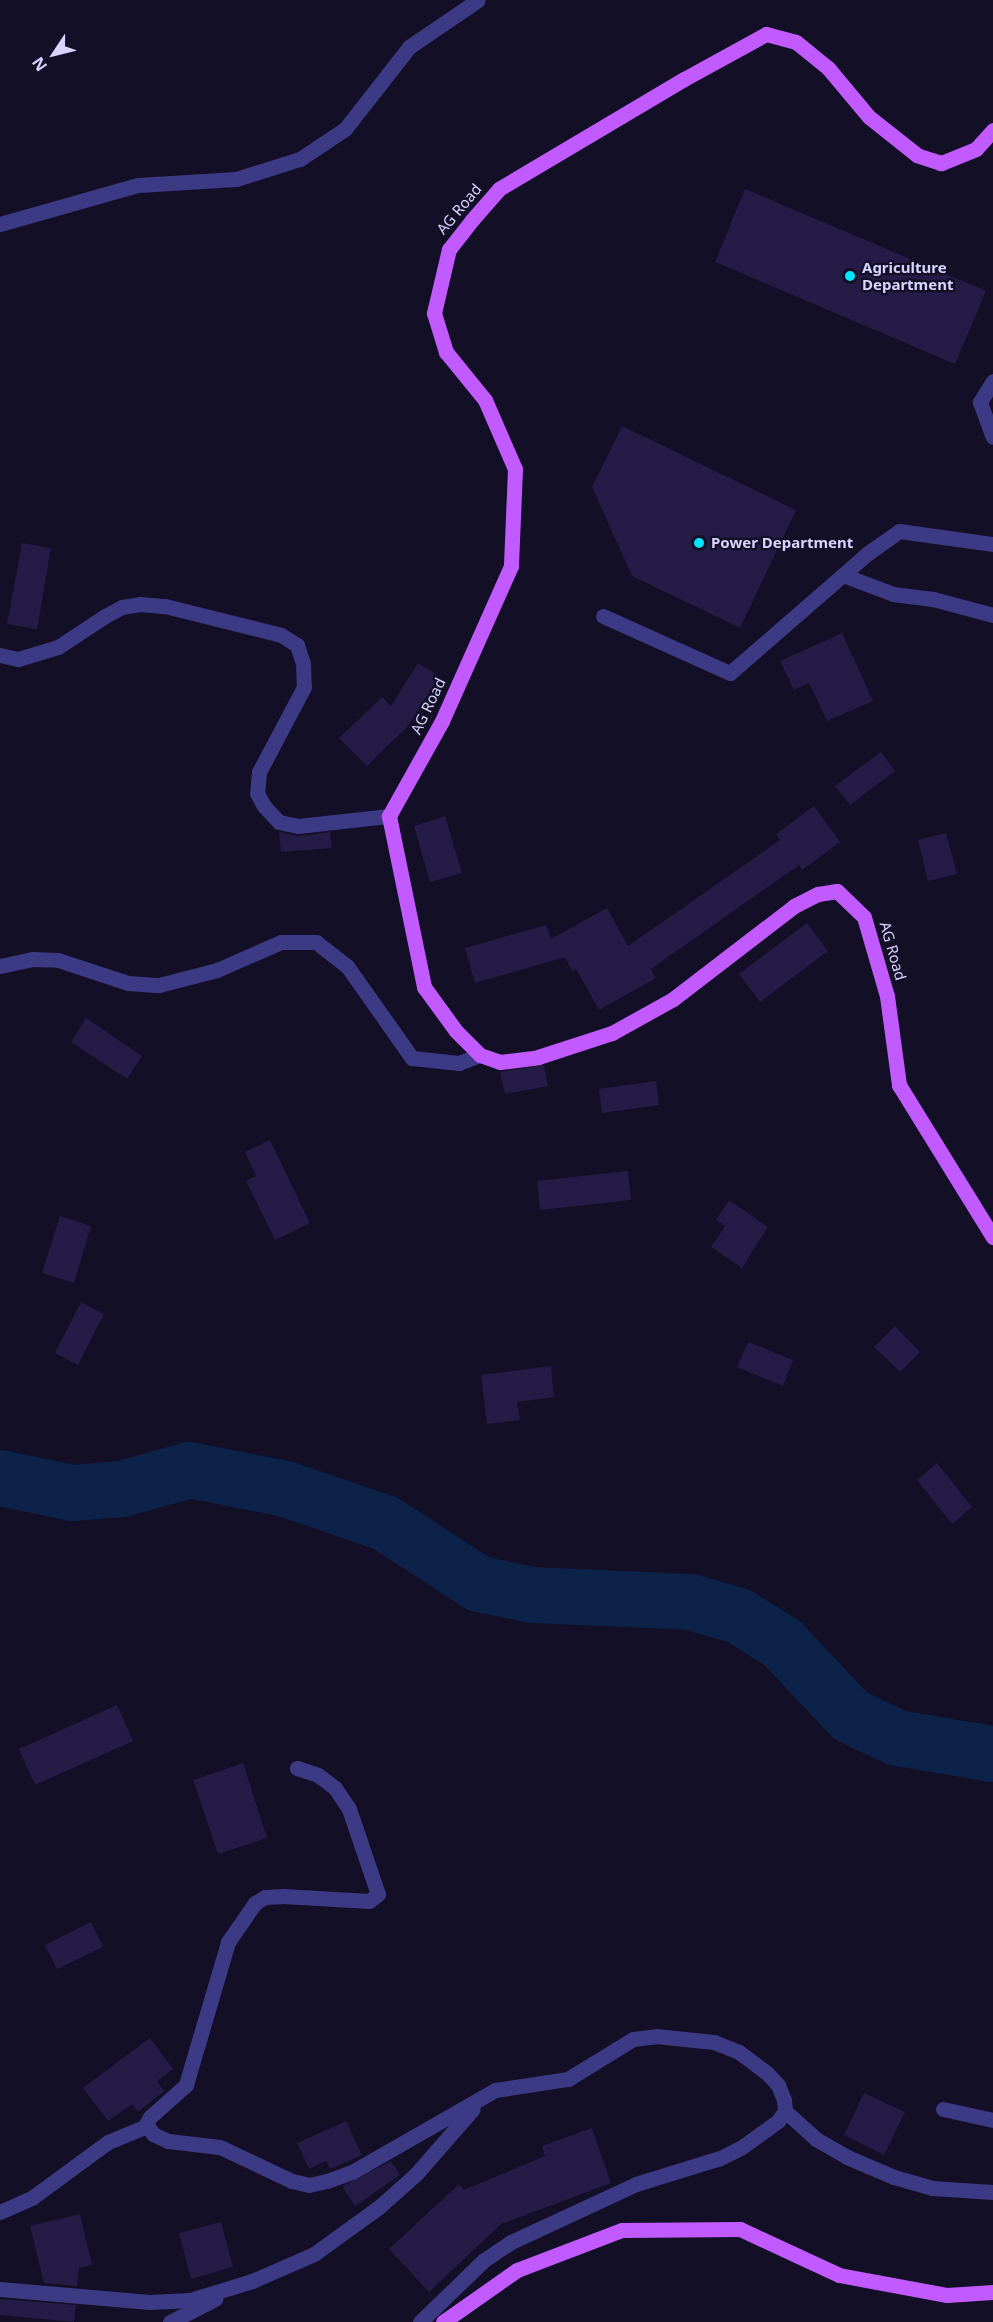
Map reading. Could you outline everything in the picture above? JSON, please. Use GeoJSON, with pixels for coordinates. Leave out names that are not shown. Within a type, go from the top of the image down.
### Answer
{"type":"FeatureCollection","features":[{"type":"Feature","properties":{"kind":"main road","name":"AG Road"},"geometry":{"type":"LineString","coordinates":[[388,816],[442,721],[511,566],[515,469],[486,400],[446,351],[434,313],[449,249],[472,220],[500,189],[684,79],[766,34],[796,42],[828,68],[869,117],[917,155],[941,163],[976,149],[993,130]]}},
{"type":"Feature","properties":{"kind":"main road"},"geometry":{"type":"LineString","coordinates":[[388,816],[423,987],[456,1031],[480,1055]]}},
{"type":"Feature","properties":{"kind":"main road","name":"AG Road"},"geometry":{"type":"LineString","coordinates":[[480,1055],[500,1062],[538,1057],[612,1033],[673,999],[794,906],[818,894],[837,891],[864,917],[887,996],[899,1085],[993,1237]]}},
{"type":"Feature","properties":{"kind":"main road"},"geometry":{"type":"LineString","coordinates":[[443,2322],[518,2270],[622,2230],[740,2229],[839,2275],[947,2295],[993,2292]]}},
{"type":"Feature","properties":{"kind":"street"},"geometry":{"type":"LineString","coordinates":[[0,224],[138,185],[236,179],[300,159],[345,129],[409,46],[478,0]]}},
{"type":"Feature","properties":{"kind":"street"},"geometry":{"type":"LineString","coordinates":[[993,381],[980,402],[993,437]]}},
{"type":"Feature","properties":{"kind":"street"},"geometry":{"type":"LineString","coordinates":[[603,616],[730,673],[843,575],[899,531],[993,544]]}},
{"type":"Feature","properties":{"kind":"street"},"geometry":{"type":"LineString","coordinates":[[843,575],[892,594],[933,599],[993,615]]}},
{"type":"Feature","properties":{"kind":"street"},"geometry":{"type":"LineString","coordinates":[[0,656],[18,659],[58,647],[122,607],[140,604],[165,606],[281,635],[297,645],[303,663],[304,687],[259,772],[257,793],[264,806],[279,822],[298,826],[388,816]]}},
{"type":"Feature","properties":{"kind":"street"},"geometry":{"type":"LineString","coordinates":[[0,966],[33,959],[58,960],[128,983],[159,985],[217,970],[280,942],[316,942],[347,966],[401,1048],[412,1058],[459,1064],[480,1055]]}},
{"type":"Feature","properties":{"kind":"street"},"geometry":{"type":"LineString","coordinates":[[0,2212],[33,2197],[108,2142],[147,2126],[150,2118],[186,2085],[228,1942],[255,1903],[265,1897],[283,1896],[369,1901],[378,1894],[350,1809],[326,1782],[297,1768]]}},
{"type":"Feature","properties":{"kind":"street"},"geometry":{"type":"LineString","coordinates":[[147,2126],[153,2134],[168,2141],[220,2147],[292,2181],[309,2185],[352,2172],[495,2090],[568,2079],[633,2039],[686,2036],[739,2052],[766,2072],[778,2085],[785,2111],[837,2151],[894,2177],[932,2188],[993,2192]]}},
{"type":"Feature","properties":{"kind":"street"},"geometry":{"type":"LineString","coordinates":[[170,2322],[252,2281],[314,2254],[379,2207],[416,2174],[481,2100]]}},
{"type":"Feature","properties":{"kind":"street"},"geometry":{"type":"LineString","coordinates":[[943,2109],[993,2120]]}},
{"type":"Feature","properties":{"kind":"street"},"geometry":{"type":"LineString","coordinates":[[420,2322],[484,2260],[511,2242],[636,2184],[720,2158],[760,2137],[785,2111]]}},
{"type":"Feature","properties":{"kind":"street"},"geometry":{"type":"LineString","coordinates":[[0,2289],[149,2302],[190,2300],[252,2281]]}},
{"type":"Feature","properties":{"kind":"building","name":"Agriculture Department"},"geometry":{"type":"Polygon","coordinates":[[[745,189],[986,291],[955,364],[715,262],[745,189]]]}},
{"type":"Feature","properties":{"kind":"building","name":"Power Department"},"geometry":{"type":"Polygon","coordinates":[[[622,426],[796,510],[740,628],[632,576],[592,487],[622,426]]]}},
{"type":"Feature","properties":{"kind":"building"},"geometry":{"type":"Polygon","coordinates":[[[22,543],[51,548],[37,629],[7,624],[22,543]]]}},
{"type":"Feature","properties":{"kind":"building"},"geometry":{"type":"Polygon","coordinates":[[[842,633],[873,701],[827,721],[809,683],[794,690],[780,661],[842,633]]]}},
{"type":"Feature","properties":{"kind":"building"},"geometry":{"type":"Polygon","coordinates":[[[418,663],[439,676],[408,726],[367,766],[339,738],[382,697],[391,706],[418,663]]]}},
{"type":"Feature","properties":{"kind":"building"},"geometry":{"type":"Polygon","coordinates":[[[881,752],[895,771],[850,805],[835,786],[881,752]]]}},
{"type":"Feature","properties":{"kind":"building"},"geometry":{"type":"Polygon","coordinates":[[[814,806],[840,842],[802,870],[799,865],[651,969],[656,978],[599,1010],[576,969],[572,971],[565,957],[475,983],[465,948],[546,925],[551,939],[607,908],[628,946],[780,840],[776,834],[814,806]]]}},
{"type":"Feature","properties":{"kind":"building"},"geometry":{"type":"Polygon","coordinates":[[[445,816],[462,873],[430,882],[414,826],[445,816]]]}},
{"type":"Feature","properties":{"kind":"building"},"geometry":{"type":"Polygon","coordinates":[[[279,832],[299,836],[330,832],[332,848],[281,852],[279,832]]]}},
{"type":"Feature","properties":{"kind":"building"},"geometry":{"type":"Polygon","coordinates":[[[946,833],[957,874],[928,881],[918,840],[946,833]]]}},
{"type":"Feature","properties":{"kind":"building"},"geometry":{"type":"Polygon","coordinates":[[[807,923],[828,951],[760,1002],[739,974],[807,923]]]}},
{"type":"Feature","properties":{"kind":"building"},"geometry":{"type":"Polygon","coordinates":[[[86,1018],[142,1056],[127,1079],[71,1042],[86,1018]]]}},
{"type":"Feature","properties":{"kind":"building"},"geometry":{"type":"Polygon","coordinates":[[[544,1065],[548,1086],[505,1094],[500,1072],[544,1065]]]}},
{"type":"Feature","properties":{"kind":"building"},"geometry":{"type":"Polygon","coordinates":[[[656,1081],[659,1105],[602,1113],[599,1089],[656,1081]]]}},
{"type":"Feature","properties":{"kind":"building"},"geometry":{"type":"Polygon","coordinates":[[[270,1140],[310,1223],[275,1240],[246,1181],[256,1176],[245,1152],[270,1140]]]}},
{"type":"Feature","properties":{"kind":"building"},"geometry":{"type":"Polygon","coordinates":[[[628,1171],[631,1200],[540,1210],[537,1181],[628,1171]]]}},
{"type":"Feature","properties":{"kind":"building"},"geometry":{"type":"Polygon","coordinates":[[[729,1200],[768,1227],[742,1268],[711,1247],[725,1226],[716,1220],[729,1200]]]}},
{"type":"Feature","properties":{"kind":"building"},"geometry":{"type":"Polygon","coordinates":[[[60,1216],[91,1226],[74,1283],[42,1273],[60,1216]]]}},
{"type":"Feature","properties":{"kind":"building"},"geometry":{"type":"Polygon","coordinates":[[[81,1302],[104,1314],[78,1365],[55,1353],[81,1302]]]}},
{"type":"Feature","properties":{"kind":"building"},"geometry":{"type":"Polygon","coordinates":[[[895,1326],[920,1352],[900,1372],[874,1347],[895,1326]]]}},
{"type":"Feature","properties":{"kind":"building"},"geometry":{"type":"Polygon","coordinates":[[[748,1342],[793,1360],[783,1386],[737,1367],[748,1342]]]}},
{"type":"Feature","properties":{"kind":"building"},"geometry":{"type":"Polygon","coordinates":[[[551,1366],[554,1397],[517,1402],[520,1420],[487,1424],[481,1375],[551,1366]]]}},
{"type":"Feature","properties":{"kind":"building"},"geometry":{"type":"Polygon","coordinates":[[[937,1463],[972,1507],[952,1524],[917,1480],[937,1463]]]}},
{"type":"Feature","properties":{"kind":"building"},"geometry":{"type":"Polygon","coordinates":[[[117,1705],[133,1741],[35,1785],[19,1749],[117,1705]]]}},
{"type":"Feature","properties":{"kind":"building"},"geometry":{"type":"Polygon","coordinates":[[[243,1763],[267,1838],[218,1854],[193,1780],[243,1763]]]}},
{"type":"Feature","properties":{"kind":"building"},"geometry":{"type":"Polygon","coordinates":[[[91,1922],[103,1947],[57,1969],[45,1945],[91,1922]]]}},
{"type":"Feature","properties":{"kind":"building"},"geometry":{"type":"Polygon","coordinates":[[[150,2038],[173,2069],[157,2081],[164,2091],[138,2112],[132,2104],[108,2121],[83,2088],[150,2038]]]}},
{"type":"Feature","properties":{"kind":"building"},"geometry":{"type":"Polygon","coordinates":[[[864,2093],[905,2112],[884,2155],[844,2135],[864,2093]]]}},
{"type":"Feature","properties":{"kind":"building"},"geometry":{"type":"Polygon","coordinates":[[[346,2121],[362,2155],[331,2169],[326,2161],[309,2169],[297,2143],[346,2121]]]}},
{"type":"Feature","properties":{"kind":"building"},"geometry":{"type":"Polygon","coordinates":[[[592,2128],[611,2183],[501,2224],[429,2292],[389,2249],[459,2184],[464,2190],[545,2156],[542,2146],[592,2128]]]}},
{"type":"Feature","properties":{"kind":"building"},"geometry":{"type":"Polygon","coordinates":[[[391,2161],[400,2175],[355,2206],[342,2186],[391,2161]]]}},
{"type":"Feature","properties":{"kind":"building"},"geometry":{"type":"Polygon","coordinates":[[[80,2214],[92,2265],[79,2268],[77,2286],[44,2283],[30,2226],[80,2214]]]}},
{"type":"Feature","properties":{"kind":"building"},"geometry":{"type":"Polygon","coordinates":[[[221,2222],[233,2267],[191,2279],[179,2233],[221,2222]]]}},
{"type":"Feature","properties":{"kind":"building"},"geometry":{"type":"Polygon","coordinates":[[[0,2299],[76,2305],[74,2322],[0,2315],[0,2299]]]}},
{"type":"Feature","properties":{"kind":"waterway"},"geometry":{"type":"LineString","coordinates":[[0,1478],[73,1493],[122,1489],[189,1470],[286,1489],[385,1523],[479,1584],[532,1595],[690,1602],[739,1616],[782,1643],[851,1716],[897,1738],[993,1754]]}},
{"type":"Feature","properties":{"kind":"place","name":"Agriculture Department"},"geometry":{"type":"Point","coordinates":[850,276]}},
{"type":"Feature","properties":{"kind":"place","name":"Power Department"},"geometry":{"type":"Point","coordinates":[699,543]}}]}
